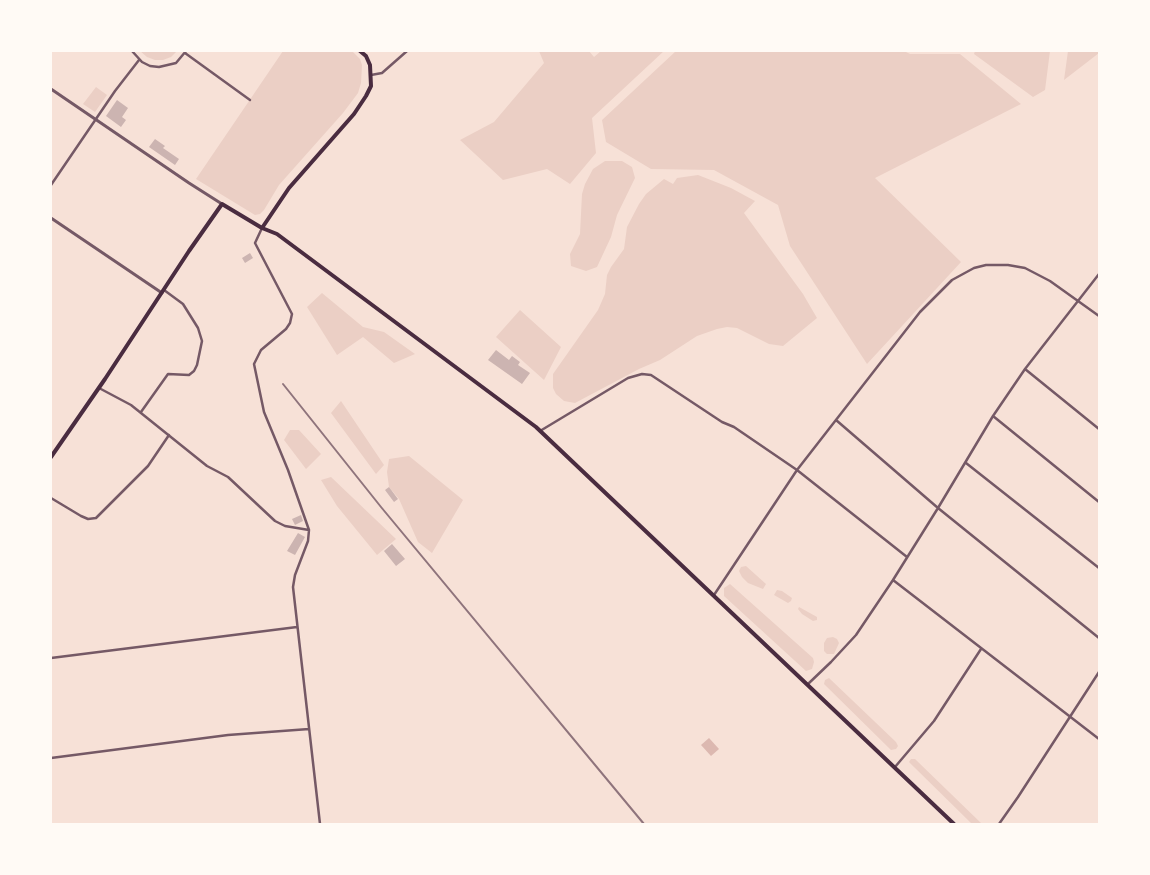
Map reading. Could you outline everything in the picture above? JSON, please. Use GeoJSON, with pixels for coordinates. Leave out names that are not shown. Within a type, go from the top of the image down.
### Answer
{"type":"FeatureCollection","features":[{"type":"Feature","properties":{"kind":"main road"},"geometry":{"type":"LineString","coordinates":[[262,228],[289,188],[358,108],[371,86],[372,75],[370,65],[366,56],[360,51]]}},
{"type":"Feature","properties":{"kind":"main road"},"geometry":{"type":"LineString","coordinates":[[51,456],[222,204],[262,228],[276,234],[526,419],[954,824]]}},
{"type":"Feature","properties":{"kind":"street"},"geometry":{"type":"LineString","coordinates":[[132,51],[139,60],[150,66],[168,66],[176,63],[186,52],[250,100]]}},
{"type":"Feature","properties":{"kind":"street"},"geometry":{"type":"LineString","coordinates":[[372,75],[382,73],[407,51]]}},
{"type":"Feature","properties":{"kind":"street"},"geometry":{"type":"LineString","coordinates":[[51,185],[115,91],[139,60]]}},
{"type":"Feature","properties":{"kind":"street"},"geometry":{"type":"LineString","coordinates":[[51,90],[222,204]]}},
{"type":"Feature","properties":{"kind":"street"},"geometry":{"type":"LineString","coordinates":[[51,218],[183,304],[198,328],[202,341],[194,371],[189,375],[168,374],[141,412]]}},
{"type":"Feature","properties":{"kind":"street"},"geometry":{"type":"LineString","coordinates":[[262,228],[255,244],[292,314],[286,330],[261,350],[254,364],[264,412],[288,470],[309,530],[308,541],[293,581],[320,824]]}},
{"type":"Feature","properties":{"kind":"street"},"geometry":{"type":"LineString","coordinates":[[714,595],[797,470],[920,312],[942,288],[963,273],[986,265],[1008,265],[1025,268],[1040,275],[1099,316]]}},
{"type":"Feature","properties":{"kind":"street"},"geometry":{"type":"LineString","coordinates":[[808,684],[856,635],[894,580],[993,416],[1025,369],[1099,274]]}},
{"type":"Feature","properties":{"kind":"street"},"geometry":{"type":"LineString","coordinates":[[1025,369],[1099,428]]}},
{"type":"Feature","properties":{"kind":"street"},"geometry":{"type":"LineString","coordinates":[[540,431],[628,378],[642,374],[651,375],[722,422],[734,427],[797,470],[907,557]]}},
{"type":"Feature","properties":{"kind":"street"},"geometry":{"type":"LineString","coordinates":[[98,388],[131,405],[207,466],[228,477],[275,522],[285,526],[309,530]]}},
{"type":"Feature","properties":{"kind":"street"},"geometry":{"type":"LineString","coordinates":[[993,416],[1099,502]]}},
{"type":"Feature","properties":{"kind":"street"},"geometry":{"type":"LineString","coordinates":[[836,420],[938,508],[1099,638]]}},
{"type":"Feature","properties":{"kind":"street"},"geometry":{"type":"LineString","coordinates":[[51,498],[81,516],[88,519],[96,518],[148,466],[170,435]]}},
{"type":"Feature","properties":{"kind":"street"},"geometry":{"type":"LineString","coordinates":[[966,463],[1099,568]]}},
{"type":"Feature","properties":{"kind":"street"},"geometry":{"type":"LineString","coordinates":[[894,580],[1099,739]]}},
{"type":"Feature","properties":{"kind":"street"},"geometry":{"type":"LineString","coordinates":[[51,658],[297,627]]}},
{"type":"Feature","properties":{"kind":"street"},"geometry":{"type":"LineString","coordinates":[[895,767],[934,721],[981,649]]}},
{"type":"Feature","properties":{"kind":"street"},"geometry":{"type":"LineString","coordinates":[[999,824],[1099,672]]}},
{"type":"Feature","properties":{"kind":"street"},"geometry":{"type":"LineString","coordinates":[[51,758],[228,735],[309,730]]}},
{"type":"Feature","properties":{"kind":"shaded area"},"geometry":{"type":"Polygon","coordinates":[[[140,51],[177,51],[171,57],[155,60],[147,57],[140,51]]]}},
{"type":"Feature","properties":{"kind":"shaded area"},"geometry":{"type":"Polygon","coordinates":[[[283,51],[352,51],[360,59],[362,65],[361,83],[358,93],[343,113],[279,185],[264,210],[260,214],[255,215],[196,179],[283,51]]]}},
{"type":"Feature","properties":{"kind":"shaded area"},"geometry":{"type":"Polygon","coordinates":[[[539,51],[589,51],[594,57],[601,51],[664,51],[592,118],[596,153],[570,184],[547,169],[503,180],[460,140],[494,122],[544,63],[539,51]]]}},
{"type":"Feature","properties":{"kind":"shaded area"},"geometry":{"type":"Polygon","coordinates":[[[676,51],[904,51],[910,54],[960,54],[1021,104],[875,178],[961,262],[867,364],[790,246],[778,205],[714,170],[651,169],[606,142],[602,120],[676,51]]]}},
{"type":"Feature","properties":{"kind":"shaded area"},"geometry":{"type":"Polygon","coordinates":[[[975,51],[1050,51],[1045,90],[1033,97],[974,54],[975,51]]]}},
{"type":"Feature","properties":{"kind":"shaded area"},"geometry":{"type":"Polygon","coordinates":[[[1068,51],[1099,51],[1099,53],[1064,80],[1068,51]]]}},
{"type":"Feature","properties":{"kind":"shaded area"},"geometry":{"type":"Polygon","coordinates":[[[96,87],[107,95],[95,112],[83,104],[96,87]]]}},
{"type":"Feature","properties":{"kind":"shaded area"},"geometry":{"type":"Polygon","coordinates":[[[605,161],[622,161],[632,167],[635,178],[617,215],[611,237],[597,267],[586,271],[571,266],[570,254],[580,234],[582,194],[585,184],[593,169],[605,161]]]}},
{"type":"Feature","properties":{"kind":"shaded area"},"geometry":{"type":"Polygon","coordinates":[[[698,175],[731,188],[755,201],[744,213],[803,294],[817,318],[783,346],[769,344],[737,328],[717,329],[697,336],[660,360],[575,403],[564,401],[556,394],[553,388],[553,374],[598,310],[605,294],[607,275],[624,249],[627,227],[639,204],[646,194],[664,179],[673,184],[677,178],[698,175]]]}},
{"type":"Feature","properties":{"kind":"shaded area"},"geometry":{"type":"Polygon","coordinates":[[[322,293],[363,327],[384,332],[415,354],[394,363],[363,337],[337,355],[307,307],[322,293]]]}},
{"type":"Feature","properties":{"kind":"shaded area"},"geometry":{"type":"Polygon","coordinates":[[[520,310],[561,347],[544,380],[496,337],[520,310]]]}},
{"type":"Feature","properties":{"kind":"shaded area"},"geometry":{"type":"Polygon","coordinates":[[[341,401],[384,465],[376,474],[331,413],[341,401]]]}},
{"type":"Feature","properties":{"kind":"shaded area"},"geometry":{"type":"Polygon","coordinates":[[[290,430],[299,430],[321,454],[306,469],[284,440],[290,430]]]}},
{"type":"Feature","properties":{"kind":"shaded area"},"geometry":{"type":"Polygon","coordinates":[[[409,456],[463,500],[432,553],[418,542],[399,499],[389,487],[387,472],[389,459],[409,456]]]}},
{"type":"Feature","properties":{"kind":"shaded area"},"geometry":{"type":"Polygon","coordinates":[[[331,477],[396,539],[377,555],[337,506],[321,480],[331,477]]]}},
{"type":"Feature","properties":{"kind":"shaded area"},"geometry":{"type":"Polygon","coordinates":[[[746,566],[766,584],[763,589],[748,583],[742,577],[739,571],[741,567],[746,566]]]}},
{"type":"Feature","properties":{"kind":"shaded area"},"geometry":{"type":"Polygon","coordinates":[[[730,584],[813,658],[812,669],[806,671],[724,596],[724,588],[730,584]]]}},
{"type":"Feature","properties":{"kind":"shaded area"},"geometry":{"type":"Polygon","coordinates":[[[777,590],[792,598],[791,601],[788,603],[774,595],[777,590]]]}},
{"type":"Feature","properties":{"kind":"shaded area"},"geometry":{"type":"Polygon","coordinates":[[[799,607],[817,617],[817,620],[813,621],[802,614],[798,609],[799,607]]]}},
{"type":"Feature","properties":{"kind":"shaded area"},"geometry":{"type":"Polygon","coordinates":[[[833,637],[839,643],[834,654],[827,654],[824,651],[824,643],[827,638],[833,637]]]}},
{"type":"Feature","properties":{"kind":"shaded area"},"geometry":{"type":"Polygon","coordinates":[[[829,678],[896,742],[898,746],[896,749],[891,750],[824,684],[825,680],[829,678]]]}},
{"type":"Feature","properties":{"kind":"shaded area"},"geometry":{"type":"Polygon","coordinates":[[[709,738],[719,749],[711,756],[701,745],[709,738]]]}},
{"type":"Feature","properties":{"kind":"shaded area"},"geometry":{"type":"Polygon","coordinates":[[[911,759],[915,759],[982,824],[972,824],[909,762],[911,759]]]}},
{"type":"Feature","properties":{"kind":"building"},"geometry":{"type":"Polygon","coordinates":[[[117,100],[128,108],[122,117],[126,120],[121,127],[106,116],[117,100]]]}},
{"type":"Feature","properties":{"kind":"building"},"geometry":{"type":"Polygon","coordinates":[[[155,139],[165,146],[163,148],[179,159],[175,165],[149,147],[155,139]]]}},
{"type":"Feature","properties":{"kind":"building"},"geometry":{"type":"Polygon","coordinates":[[[250,253],[253,258],[245,263],[242,258],[250,253]]]}},
{"type":"Feature","properties":{"kind":"building"},"geometry":{"type":"Polygon","coordinates":[[[496,350],[509,360],[512,356],[520,362],[518,365],[530,373],[522,384],[488,360],[496,350]]]}},
{"type":"Feature","properties":{"kind":"building"},"geometry":{"type":"Polygon","coordinates":[[[389,487],[398,499],[394,502],[385,490],[389,487]]]}},
{"type":"Feature","properties":{"kind":"building"},"geometry":{"type":"Polygon","coordinates":[[[301,515],[303,521],[295,525],[292,519],[301,515]]]}},
{"type":"Feature","properties":{"kind":"building"},"geometry":{"type":"Polygon","coordinates":[[[298,533],[305,537],[295,555],[287,551],[298,533]]]}},
{"type":"Feature","properties":{"kind":"building"},"geometry":{"type":"Polygon","coordinates":[[[392,544],[405,559],[396,566],[384,551],[392,544]]]}},
{"type":"Feature","properties":{"kind":"railway"},"geometry":{"type":"LineString","coordinates":[[283,384],[381,507],[644,824]]}}]}
